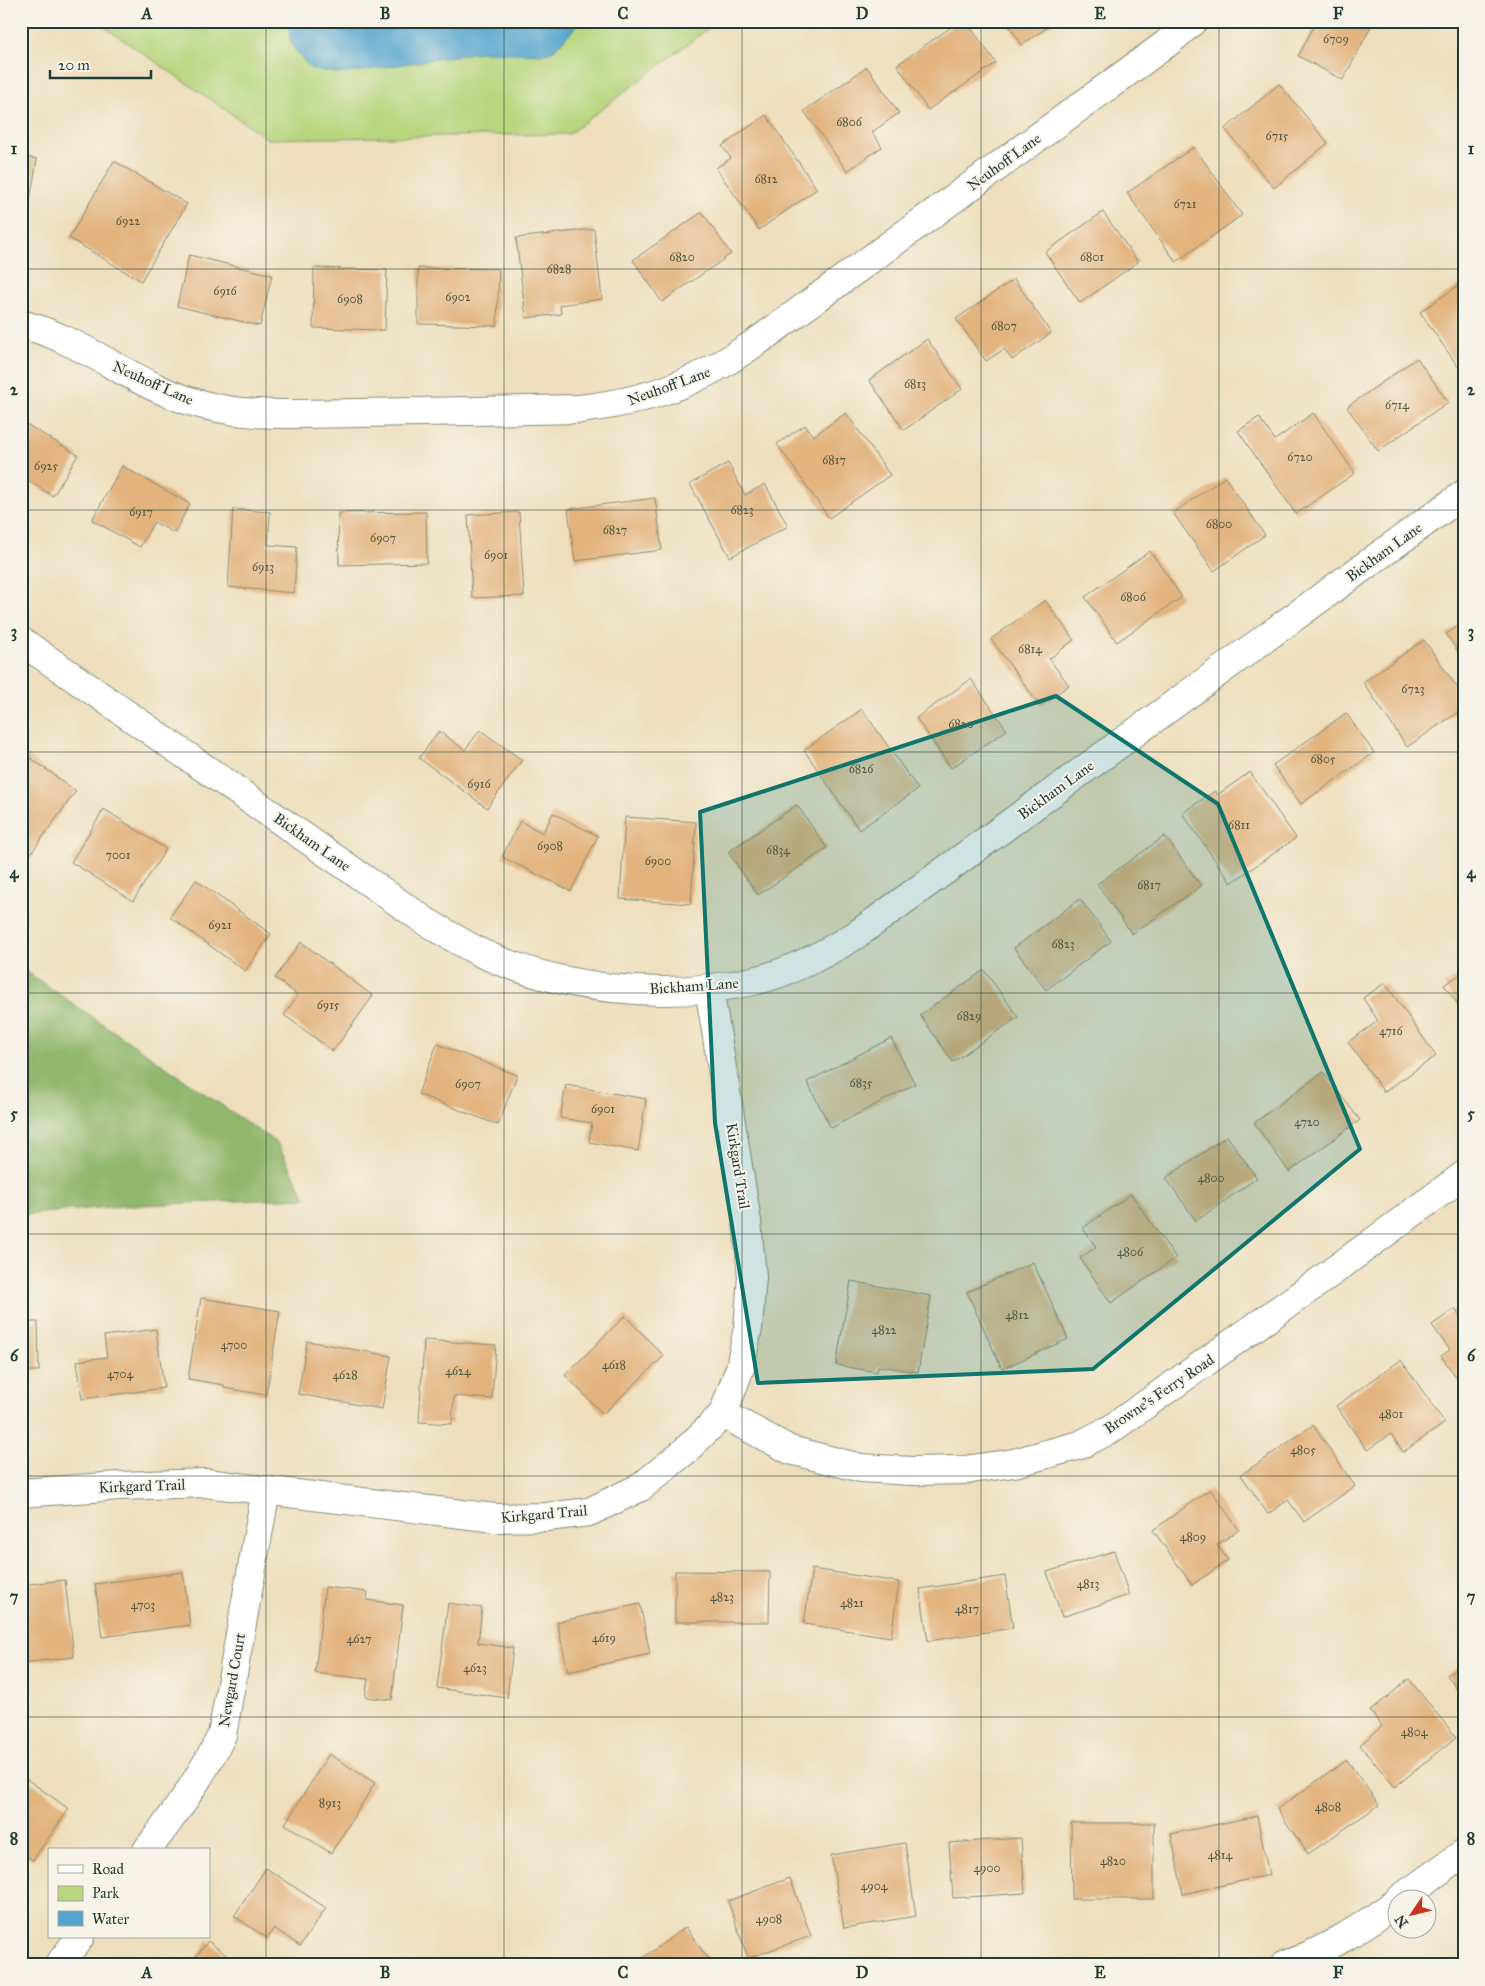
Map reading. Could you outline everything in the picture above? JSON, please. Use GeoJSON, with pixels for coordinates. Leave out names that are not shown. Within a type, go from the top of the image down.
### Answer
{"type":"FeatureCollection","features":[{"type":"Feature","properties":{"kind":"street","name":"Neuhoff Lane"},"geometry":{"type":"LineString","coordinates":[[21,324],[45,330],[73,342],[112,366],[183,399],[209,406],[262,414],[579,409],[608,406],[636,400],[708,372],[758,341],[1166,44],[1192,21]]}},
{"type":"Feature","properties":{"kind":"street","name":"Bickham Lane"},"geometry":{"type":"LineString","coordinates":[[21,641],[428,923],[480,952],[508,964],[566,980],[631,990],[664,991],[709,988],[753,981],[780,972],[832,950],[856,935],[1464,494]]}},
{"type":"Feature","properties":{"kind":"street","name":"Kirkgard Trail"},"geometry":{"type":"LineString","coordinates":[[21,1493],[119,1486],[206,1483],[495,1518],[547,1517],[589,1512],[641,1487],[685,1452],[723,1414],[740,1368],[748,1328],[752,1277],[746,1220],[709,988]]}},
{"type":"Feature","properties":{"kind":"street","name":"Browne's Ferry Road"},"geometry":{"type":"LineString","coordinates":[[723,1414],[790,1450],[861,1468],[912,1471],[964,1470],[1014,1463],[1080,1444],[1111,1429],[1317,1283],[1464,1175]]}},
{"type":"Feature","properties":{"kind":"street","name":"Newgard Court"},"geometry":{"type":"LineString","coordinates":[[149,1848],[166,1826],[209,1761],[222,1735],[266,1490]]}},
{"type":"Feature","properties":{"kind":"street"},"geometry":{"type":"LineString","coordinates":[[1415,1888],[1464,1853]]}},
{"type":"Feature","properties":{"kind":"street"},"geometry":{"type":"LineString","coordinates":[[1285,1965],[1313,1955],[1354,1932],[1388,1908]]}},
{"type":"Feature","properties":{"kind":"street"},"geometry":{"type":"LineString","coordinates":[[59,1965],[79,1938]]}},
{"type":"Feature","properties":{"kind":"highlighted area"},"geometry":{"type":"Polygon","coordinates":[[[1056,696],[1218,804],[1360,1149],[1093,1369],[758,1383],[715,1123],[700,812],[1056,696]]]}},
{"type":"Feature","properties":{"kind":"green space"},"geometry":{"type":"Polygon","coordinates":[[[96,21],[718,21],[569,134],[268,139],[96,21]]]}},
{"type":"Feature","properties":{"kind":"green space"},"geometry":{"type":"Polygon","coordinates":[[[21,968],[277,1143],[306,1198],[120,1206],[21,1215],[21,968]]]}},
{"type":"Feature","properties":{"kind":"water"},"geometry":{"type":"Polygon","coordinates":[[[288,21],[581,21],[554,50],[542,54],[480,52],[341,74],[311,69],[295,50],[290,39],[288,21]]]}},
{"type":"Feature","properties":{"kind":"building"},"geometry":{"type":"Polygon","coordinates":[[[960,21],[966,21],[996,63],[928,110],[897,65],[960,21]]]}},
{"type":"Feature","properties":{"kind":"building"},"geometry":{"type":"Polygon","coordinates":[[[1006,21],[1056,21],[1022,45],[1006,21]]]}},
{"type":"Feature","properties":{"kind":"building"},"geometry":{"type":"Polygon","coordinates":[[[1317,21],[1374,21],[1343,80],[1298,56],[1317,21]]]}},
{"type":"Feature","properties":{"kind":"building"},"geometry":{"type":"Polygon","coordinates":[[[867,67],[899,113],[872,132],[882,147],[847,171],[804,111],[867,67]]]}},
{"type":"Feature","properties":{"kind":"building"},"geometry":{"type":"Polygon","coordinates":[[[1279,84],[1328,143],[1274,188],[1225,129],[1279,84]]]}},
{"type":"Feature","properties":{"kind":"building"},"geometry":{"type":"Polygon","coordinates":[[[766,115],[817,189],[759,230],[716,168],[731,158],[722,146],[766,115]]]}},
{"type":"Feature","properties":{"kind":"building"},"geometry":{"type":"Polygon","coordinates":[[[1194,147],[1242,215],[1176,262],[1127,193],[1194,147]]]}},
{"type":"Feature","properties":{"kind":"building"},"geometry":{"type":"Polygon","coordinates":[[[21,156],[37,159],[26,224],[21,223],[21,156]]]}},
{"type":"Feature","properties":{"kind":"building"},"geometry":{"type":"Polygon","coordinates":[[[114,161],[187,204],[141,281],[69,238],[114,161]]]}},
{"type":"Feature","properties":{"kind":"building"},"geometry":{"type":"Polygon","coordinates":[[[702,212],[731,254],[662,302],[633,260],[702,212]]]}},
{"type":"Feature","properties":{"kind":"building"},"geometry":{"type":"Polygon","coordinates":[[[1103,212],[1138,262],[1080,303],[1045,252],[1103,212]]]}},
{"type":"Feature","properties":{"kind":"building"},"geometry":{"type":"Polygon","coordinates":[[[594,229],[602,299],[560,305],[561,314],[526,318],[516,238],[594,229]]]}},
{"type":"Feature","properties":{"kind":"building"},"geometry":{"type":"Polygon","coordinates":[[[189,255],[272,275],[260,326],[177,306],[189,255]]]}},
{"type":"Feature","properties":{"kind":"building"},"geometry":{"type":"Polygon","coordinates":[[[314,268],[387,270],[385,330],[313,328],[314,268]]]}},
{"type":"Feature","properties":{"kind":"building"},"geometry":{"type":"Polygon","coordinates":[[[418,268],[499,269],[497,326],[418,324],[418,268]]]}},
{"type":"Feature","properties":{"kind":"building"},"geometry":{"type":"Polygon","coordinates":[[[1014,279],[1051,333],[1012,360],[1004,349],[986,361],[956,319],[1014,279]]]}},
{"type":"Feature","properties":{"kind":"building"},"geometry":{"type":"Polygon","coordinates":[[[1459,285],[1464,292],[1464,375],[1420,312],[1459,285]]]}},
{"type":"Feature","properties":{"kind":"building"},"geometry":{"type":"Polygon","coordinates":[[[927,339],[962,389],[904,430],[869,380],[927,339]]]}},
{"type":"Feature","properties":{"kind":"building"},"geometry":{"type":"Polygon","coordinates":[[[1417,358],[1448,402],[1378,451],[1347,407],[1417,358]]]}},
{"type":"Feature","properties":{"kind":"building"},"geometry":{"type":"Polygon","coordinates":[[[846,413],[890,475],[829,518],[777,444],[805,425],[813,436],[846,413]]]}},
{"type":"Feature","properties":{"kind":"building"},"geometry":{"type":"Polygon","coordinates":[[[1313,413],[1355,473],[1296,514],[1238,431],[1259,417],[1275,440],[1313,413]]]}},
{"type":"Feature","properties":{"kind":"building"},"geometry":{"type":"Polygon","coordinates":[[[21,421],[78,455],[53,496],[21,476],[21,421]]]}},
{"type":"Feature","properties":{"kind":"building"},"geometry":{"type":"Polygon","coordinates":[[[728,463],[745,495],[765,484],[788,526],[730,557],[690,484],[728,463]]]}},
{"type":"Feature","properties":{"kind":"building"},"geometry":{"type":"Polygon","coordinates":[[[122,466],[190,504],[174,533],[154,522],[140,547],[92,520],[122,466]]]}},
{"type":"Feature","properties":{"kind":"building"},"geometry":{"type":"Polygon","coordinates":[[[1225,477],[1265,535],[1214,571],[1173,513],[1225,477]]]}},
{"type":"Feature","properties":{"kind":"building"},"geometry":{"type":"Polygon","coordinates":[[[655,498],[662,550],[575,561],[568,509],[655,498]]]}},
{"type":"Feature","properties":{"kind":"building"},"geometry":{"type":"Polygon","coordinates":[[[233,509],[270,512],[268,545],[297,547],[294,593],[228,587],[233,509]]]}},
{"type":"Feature","properties":{"kind":"building"},"geometry":{"type":"Polygon","coordinates":[[[426,512],[427,563],[339,565],[338,513],[426,512]]]}},
{"type":"Feature","properties":{"kind":"building"},"geometry":{"type":"Polygon","coordinates":[[[519,512],[524,596],[472,598],[468,515],[519,512]]]}},
{"type":"Feature","properties":{"kind":"building"},"geometry":{"type":"Polygon","coordinates":[[[1150,551],[1182,597],[1117,642],[1085,597],[1150,551]]]}},
{"type":"Feature","properties":{"kind":"building"},"geometry":{"type":"Polygon","coordinates":[[[1045,600],[1074,640],[1049,659],[1069,685],[1040,706],[991,639],[1045,600]]]}},
{"type":"Feature","properties":{"kind":"building"},"geometry":{"type":"Polygon","coordinates":[[[1464,622],[1464,661],[1446,634],[1464,622]]]}},
{"type":"Feature","properties":{"kind":"building"},"geometry":{"type":"Polygon","coordinates":[[[1424,640],[1464,697],[1464,708],[1407,747],[1363,682],[1424,640]]]}},
{"type":"Feature","properties":{"kind":"building"},"geometry":{"type":"Polygon","coordinates":[[[971,679],[1007,730],[951,768],[916,718],[971,679]]]}},
{"type":"Feature","properties":{"kind":"building"},"geometry":{"type":"Polygon","coordinates":[[[862,709],[918,789],[859,830],[804,750],[862,709]]]}},
{"type":"Feature","properties":{"kind":"building"},"geometry":{"type":"Polygon","coordinates":[[[1346,713],[1374,753],[1301,804],[1273,765],[1346,713]]]}},
{"type":"Feature","properties":{"kind":"building"},"geometry":{"type":"Polygon","coordinates":[[[480,730],[522,760],[487,808],[419,758],[439,731],[465,750],[480,730]]]}},
{"type":"Feature","properties":{"kind":"building"},"geometry":{"type":"Polygon","coordinates":[[[21,751],[76,791],[21,867],[21,751]]]}},
{"type":"Feature","properties":{"kind":"building"},"geometry":{"type":"Polygon","coordinates":[[[1250,772],[1296,838],[1231,883],[1182,813],[1215,791],[1217,795],[1250,772]]]}},
{"type":"Feature","properties":{"kind":"building"},"geometry":{"type":"Polygon","coordinates":[[[797,805],[827,848],[758,895],[728,852],[797,805]]]}},
{"type":"Feature","properties":{"kind":"building"},"geometry":{"type":"Polygon","coordinates":[[[104,809],[166,849],[133,901],[71,862],[104,809]]]}},
{"type":"Feature","properties":{"kind":"building"},"geometry":{"type":"Polygon","coordinates":[[[553,813],[598,836],[571,891],[502,857],[520,821],[543,833],[553,813]]]}},
{"type":"Feature","properties":{"kind":"building"},"geometry":{"type":"Polygon","coordinates":[[[625,817],[696,822],[691,904],[620,899],[625,817]]]}},
{"type":"Feature","properties":{"kind":"building"},"geometry":{"type":"Polygon","coordinates":[[[1165,836],[1201,886],[1132,934],[1097,884],[1165,836]]]}},
{"type":"Feature","properties":{"kind":"building"},"geometry":{"type":"Polygon","coordinates":[[[196,880],[271,934],[245,971],[170,917],[196,880]]]}},
{"type":"Feature","properties":{"kind":"building"},"geometry":{"type":"Polygon","coordinates":[[[1080,899],[1111,941],[1046,990],[1014,948],[1080,899]]]}},
{"type":"Feature","properties":{"kind":"building"},"geometry":{"type":"Polygon","coordinates":[[[301,942],[373,996],[333,1051],[284,1015],[298,995],[275,978],[301,942]]]}},
{"type":"Feature","properties":{"kind":"building"},"geometry":{"type":"Polygon","coordinates":[[[984,970],[1018,1017],[953,1062],[920,1015],[984,970]]]}},
{"type":"Feature","properties":{"kind":"building"},"geometry":{"type":"Polygon","coordinates":[[[1464,972],[1464,1013],[1444,985],[1464,972]]]}},
{"type":"Feature","properties":{"kind":"building"},"geometry":{"type":"Polygon","coordinates":[[[1385,983],[1436,1056],[1384,1092],[1348,1042],[1378,1021],[1363,998],[1385,983]]]}},
{"type":"Feature","properties":{"kind":"building"},"geometry":{"type":"Polygon","coordinates":[[[891,1038],[915,1084],[831,1128],[807,1082],[891,1038]]]}},
{"type":"Feature","properties":{"kind":"building"},"geometry":{"type":"Polygon","coordinates":[[[437,1044],[517,1075],[498,1125],[418,1094],[437,1044]]]}},
{"type":"Feature","properties":{"kind":"building"},"geometry":{"type":"Polygon","coordinates":[[[1323,1072],[1360,1120],[1289,1172],[1254,1123],[1323,1072]]]}},
{"type":"Feature","properties":{"kind":"building"},"geometry":{"type":"Polygon","coordinates":[[[566,1085],[646,1099],[638,1151],[589,1142],[592,1123],[560,1118],[566,1085]]]}},
{"type":"Feature","properties":{"kind":"building"},"geometry":{"type":"Polygon","coordinates":[[[1227,1136],[1257,1178],[1196,1221],[1166,1178],[1227,1136]]]}},
{"type":"Feature","properties":{"kind":"building"},"geometry":{"type":"Polygon","coordinates":[[[1131,1194],[1176,1258],[1111,1303],[1080,1258],[1096,1247],[1083,1228],[1131,1194]]]}},
{"type":"Feature","properties":{"kind":"building"},"geometry":{"type":"Polygon","coordinates":[[[1033,1262],[1068,1339],[1002,1369],[967,1292],[1033,1262]]]}},
{"type":"Feature","properties":{"kind":"building"},"geometry":{"type":"Polygon","coordinates":[[[851,1281],[931,1296],[918,1372],[878,1366],[877,1372],[836,1365],[851,1281]]]}},
{"type":"Feature","properties":{"kind":"building"},"geometry":{"type":"Polygon","coordinates":[[[201,1298],[280,1311],[266,1395],[224,1388],[224,1385],[188,1379],[201,1298]]]}},
{"type":"Feature","properties":{"kind":"building"},"geometry":{"type":"Polygon","coordinates":[[[1455,1309],[1464,1322],[1464,1388],[1441,1356],[1450,1350],[1432,1325],[1455,1309]]]}},
{"type":"Feature","properties":{"kind":"building"},"geometry":{"type":"Polygon","coordinates":[[[625,1316],[664,1356],[603,1414],[565,1375],[625,1316]]]}},
{"type":"Feature","properties":{"kind":"building"},"geometry":{"type":"Polygon","coordinates":[[[21,1322],[38,1322],[39,1371],[21,1371],[21,1322]]]}},
{"type":"Feature","properties":{"kind":"building"},"geometry":{"type":"Polygon","coordinates":[[[156,1329],[164,1388],[82,1399],[77,1361],[107,1357],[104,1336],[156,1329]]]}},
{"type":"Feature","properties":{"kind":"building"},"geometry":{"type":"Polygon","coordinates":[[[424,1340],[496,1345],[492,1399],[454,1396],[452,1424],[419,1422],[424,1340]]]}},
{"type":"Feature","properties":{"kind":"building"},"geometry":{"type":"Polygon","coordinates":[[[307,1341],[391,1356],[382,1409],[298,1394],[307,1341]]]}},
{"type":"Feature","properties":{"kind":"building"},"geometry":{"type":"Polygon","coordinates":[[[1401,1360],[1445,1423],[1403,1452],[1391,1434],[1367,1450],[1336,1406],[1401,1360]]]}},
{"type":"Feature","properties":{"kind":"building"},"geometry":{"type":"Polygon","coordinates":[[[1313,1425],[1355,1486],[1304,1522],[1288,1500],[1268,1514],[1241,1475],[1313,1425]]]}},
{"type":"Feature","properties":{"kind":"building"},"geometry":{"type":"Polygon","coordinates":[[[1210,1489],[1239,1530],[1217,1545],[1228,1560],[1192,1585],[1153,1530],[1210,1489]]]}},
{"type":"Feature","properties":{"kind":"building"},"geometry":{"type":"Polygon","coordinates":[[[1114,1551],[1129,1595],[1062,1617],[1047,1572],[1114,1551]]]}},
{"type":"Feature","properties":{"kind":"building"},"geometry":{"type":"Polygon","coordinates":[[[812,1569],[899,1582],[891,1637],[804,1624],[812,1569]]]}},
{"type":"Feature","properties":{"kind":"building"},"geometry":{"type":"Polygon","coordinates":[[[675,1571],[770,1572],[769,1622],[675,1622],[675,1571]]]}},
{"type":"Feature","properties":{"kind":"building"},"geometry":{"type":"Polygon","coordinates":[[[183,1572],[190,1625],[102,1637],[95,1584],[183,1572]]]}},
{"type":"Feature","properties":{"kind":"building"},"geometry":{"type":"Polygon","coordinates":[[[1005,1576],[1013,1628],[928,1641],[920,1589],[1005,1576]]]}},
{"type":"Feature","properties":{"kind":"building"},"geometry":{"type":"Polygon","coordinates":[[[65,1580],[74,1657],[21,1663],[21,1585],[65,1580]]]}},
{"type":"Feature","properties":{"kind":"building"},"geometry":{"type":"Polygon","coordinates":[[[325,1587],[368,1592],[367,1600],[403,1605],[392,1700],[365,1697],[368,1679],[315,1673],[325,1587]]]}},
{"type":"Feature","properties":{"kind":"building"},"geometry":{"type":"Polygon","coordinates":[[[448,1603],[482,1608],[478,1643],[513,1648],[507,1698],[437,1688],[448,1603]]]}},
{"type":"Feature","properties":{"kind":"building"},"geometry":{"type":"Polygon","coordinates":[[[640,1604],[650,1654],[568,1672],[557,1622],[640,1604]]]}},
{"type":"Feature","properties":{"kind":"building"},"geometry":{"type":"Polygon","coordinates":[[[1464,1663],[1464,1700],[1447,1675],[1464,1663]]]}},
{"type":"Feature","properties":{"kind":"building"},"geometry":{"type":"Polygon","coordinates":[[[1409,1679],[1456,1737],[1395,1787],[1360,1745],[1382,1726],[1370,1711],[1409,1679]]]}},
{"type":"Feature","properties":{"kind":"building"},"geometry":{"type":"Polygon","coordinates":[[[329,1754],[375,1783],[331,1853],[285,1824],[329,1754]]]}},
{"type":"Feature","properties":{"kind":"building"},"geometry":{"type":"Polygon","coordinates":[[[1347,1760],[1379,1805],[1308,1854],[1277,1809],[1347,1760]]]}},
{"type":"Feature","properties":{"kind":"building"},"geometry":{"type":"Polygon","coordinates":[[[25,1778],[69,1809],[33,1860],[28,1857],[21,1867],[21,1782],[25,1778]]]}},
{"type":"Feature","properties":{"kind":"building"},"geometry":{"type":"Polygon","coordinates":[[[1257,1816],[1269,1875],[1183,1894],[1171,1834],[1257,1816]]]}},
{"type":"Feature","properties":{"kind":"building"},"geometry":{"type":"Polygon","coordinates":[[[1071,1823],[1154,1823],[1154,1899],[1072,1899],[1071,1823]]]}},
{"type":"Feature","properties":{"kind":"building"},"geometry":{"type":"Polygon","coordinates":[[[1021,1838],[1025,1893],[953,1898],[949,1843],[1021,1838]]]}},
{"type":"Feature","properties":{"kind":"building"},"geometry":{"type":"Polygon","coordinates":[[[905,1843],[916,1916],[844,1928],[831,1855],[905,1843]]]}},
{"type":"Feature","properties":{"kind":"building"},"geometry":{"type":"Polygon","coordinates":[[[266,1868],[326,1908],[300,1946],[274,1928],[267,1938],[234,1916],[266,1868]]]}},
{"type":"Feature","properties":{"kind":"building"},"geometry":{"type":"Polygon","coordinates":[[[790,1878],[811,1936],[748,1958],[728,1901],[790,1878]]]}},
{"type":"Feature","properties":{"kind":"building"},"geometry":{"type":"Polygon","coordinates":[[[686,1927],[712,1965],[633,1965],[686,1927]]]}},
{"type":"Feature","properties":{"kind":"building"},"geometry":{"type":"Polygon","coordinates":[[[208,1941],[239,1965],[190,1965],[208,1941]]]}}]}
